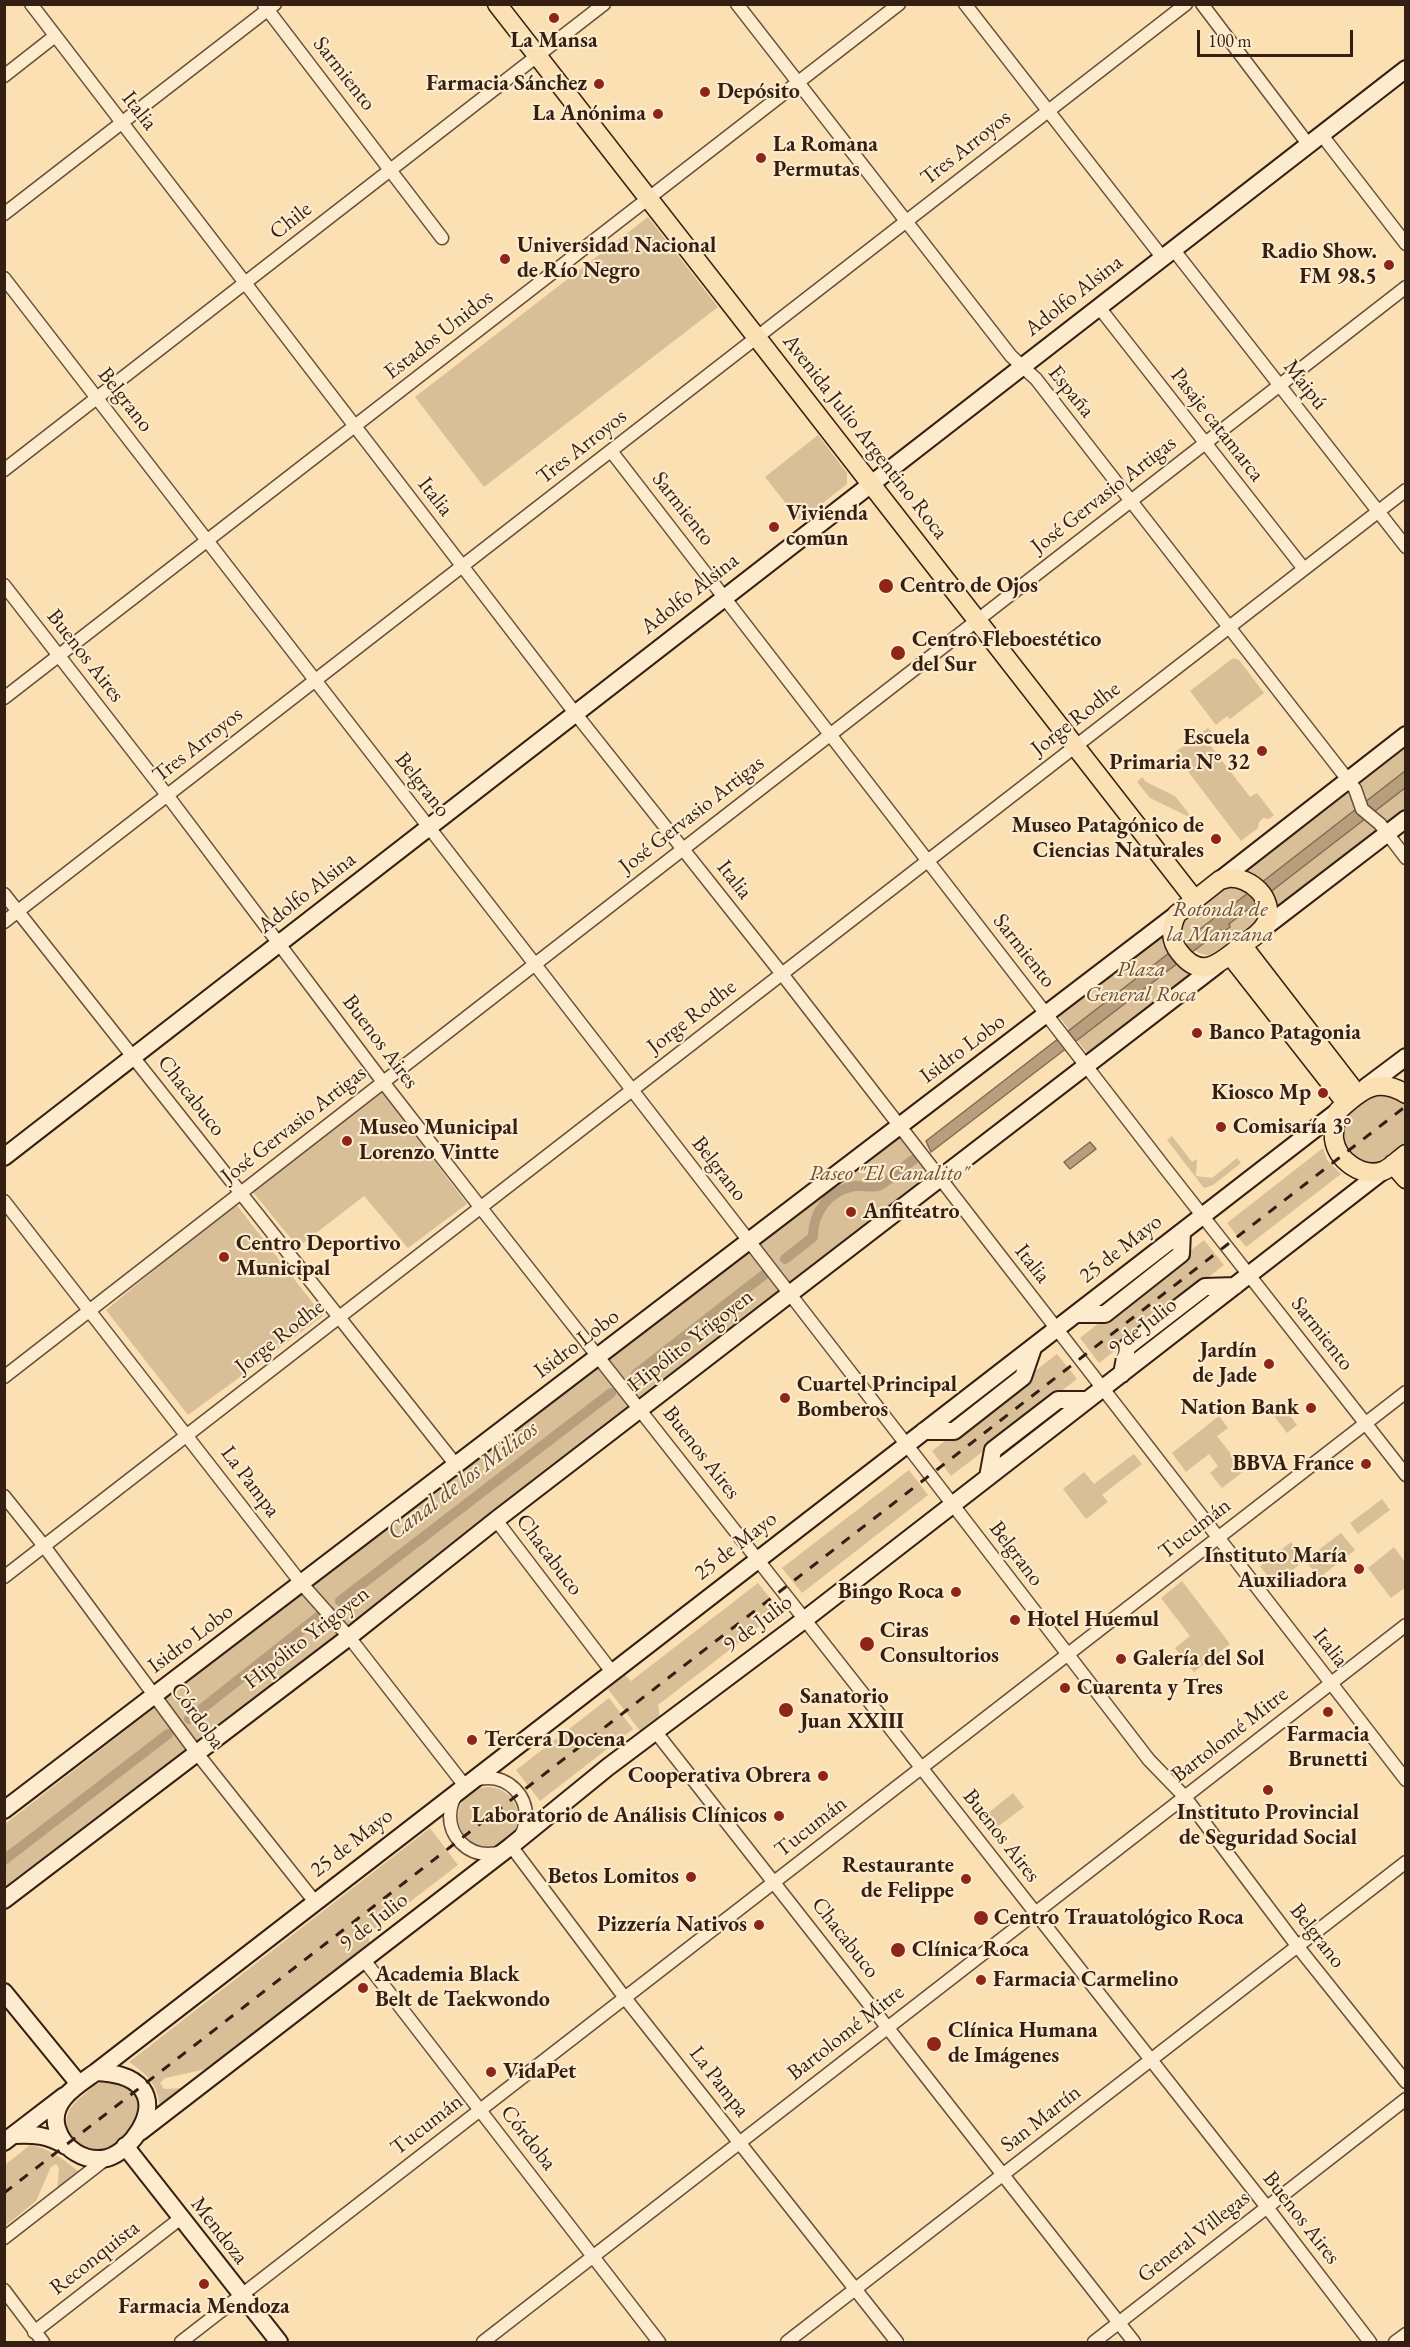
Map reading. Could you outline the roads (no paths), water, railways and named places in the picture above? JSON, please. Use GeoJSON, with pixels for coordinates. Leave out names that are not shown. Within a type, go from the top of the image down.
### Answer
{"type":"FeatureCollection","features":[{"type":"Feature","properties":{"kind":"main road","name":"Avenida Julio Argentino Roca"},"geometry":{"type":"LineString","coordinates":[[497,4],[542,53],[1198,897]]}},
{"type":"Feature","properties":{"kind":"main road","name":"Avenida Julio Argentino Roca"},"geometry":{"type":"LineString","coordinates":[[512,4],[542,53]]}},
{"type":"Feature","properties":{"kind":"main road","name":"Adolfo Alsina"},"geometry":{"type":"LineString","coordinates":[[4,1157],[1406,69]]}},
{"type":"Feature","properties":{"kind":"main road"},"geometry":{"type":"LineString","coordinates":[[1352,1099],[1230,955],[1200,967],[1180,954],[1172,934],[1172,927],[1177,914],[1406,735]]}},
{"type":"Feature","properties":{"kind":"main road","name":"Hipólito Yrigoyen"},"geometry":{"type":"LineString","coordinates":[[4,1900],[349,1637],[496,1520],[1406,819]]}},
{"type":"Feature","properties":{"kind":"main road"},"geometry":{"type":"LineString","coordinates":[[1220,880],[1240,878],[1253,885],[1262,894],[1266,903],[1267,917],[1259,932]]}},
{"type":"Feature","properties":{"kind":"main road","name":"Isidro Lobo"},"geometry":{"type":"LineString","coordinates":[[4,1810],[1177,914]]}},
{"type":"Feature","properties":{"kind":"main road","name":"25 de Mayo"},"geometry":{"type":"LineString","coordinates":[[96,2072],[924,1431],[954,1431],[1023,1377],[1033,1348],[1056,1329],[1076,1314],[1105,1314],[1180,1254],[1182,1232],[1406,1056]]}},
{"type":"Feature","properties":{"kind":"main road"},"geometry":{"type":"LineString","coordinates":[[1399,1160],[1368,1172],[1359,1170],[1352,1167],[1341,1156],[1334,1136],[1352,1099],[1386,1086],[1406,1094]]}},
{"type":"Feature","properties":{"kind":"main road"},"geometry":{"type":"LineString","coordinates":[[1399,1160],[1406,1179]]}},
{"type":"Feature","properties":{"kind":"main road"},"geometry":{"type":"LineString","coordinates":[[1248,1275],[1399,1160]]}},
{"type":"Feature","properties":{"kind":"main road","name":"9 de Julio"},"geometry":{"type":"LineString","coordinates":[[140,2132],[511,1846],[656,1731],[804,1620],[1122,1374],[1127,1347],[1205,1287],[1235,1286],[1248,1275]]}},
{"type":"Feature","properties":{"kind":"main road"},"geometry":{"type":"LineString","coordinates":[[4,1992],[79,2084]]}},
{"type":"Feature","properties":{"kind":"main road"},"geometry":{"type":"LineString","coordinates":[[96,2072],[124,2076],[141,2088],[148,2102],[147,2114],[140,2132],[125,2146],[107,2157],[91,2158],[79,2155],[54,2139],[39,2134],[9,2139],[96,2072]]}},
{"type":"Feature","properties":{"kind":"main road"},"geometry":{"type":"LineString","coordinates":[[64,2095],[56,2116],[59,2134],[66,2146]]}},
{"type":"Feature","properties":{"kind":"main road","name":"Mendoza"},"geometry":{"type":"LineString","coordinates":[[125,2146],[279,2343]]}},
{"type":"Feature","properties":{"kind":"street","name":"Italia"},"geometry":{"type":"LineString","coordinates":[[31,4],[575,713],[782,974],[898,1127],[1406,1780]]}},
{"type":"Feature","properties":{"kind":"street","name":"Chile"},"geometry":{"type":"LineString","coordinates":[[4,470],[604,4]]}},
{"type":"Feature","properties":{"kind":"street","name":"España"},"geometry":{"type":"LineString","coordinates":[[737,4],[1011,356],[1036,379],[1131,500],[1348,780],[1357,794],[1362,809],[1387,833]]}},
{"type":"Feature","properties":{"kind":"street","name":"Estados Unidos"},"geometry":{"type":"LineString","coordinates":[[4,698],[899,4]]}},
{"type":"Feature","properties":{"kind":"street","name":"Maipú"},"geometry":{"type":"LineString","coordinates":[[965,4],[1048,110],[1279,385],[1406,547]]}},
{"type":"Feature","properties":{"kind":"street","name":"Tres Arroyos"},"geometry":{"type":"LineString","coordinates":[[4,922],[1186,4]]}},
{"type":"Feature","properties":{"kind":"street"},"geometry":{"type":"LineString","coordinates":[[1202,4],[1314,139],[1406,244]]}},
{"type":"Feature","properties":{"kind":"street"},"geometry":{"type":"LineString","coordinates":[[4,214],[268,6]]}},
{"type":"Feature","properties":{"kind":"street","name":"Sarmiento"},"geometry":{"type":"LineString","coordinates":[[268,6],[442,238]]}},
{"type":"Feature","properties":{"kind":"street"},"geometry":{"type":"LineString","coordinates":[[4,76],[55,36]]}},
{"type":"Feature","properties":{"kind":"street","name":"Belgrano"},"geometry":{"type":"LineString","coordinates":[[4,278],[1067,1655],[1149,1760],[1185,1797],[1298,1947],[1406,2082]]}},
{"type":"Feature","properties":{"kind":"street","name":"José Gervasio Artigas"},"geometry":{"type":"LineString","coordinates":[[4,1377],[1406,287]]}},
{"type":"Feature","properties":{"kind":"street","name":"Pasaje catamarca"},"geometry":{"type":"LineString","coordinates":[[1098,306],[1304,569]]}},
{"type":"Feature","properties":{"kind":"street","name":"Sarmiento"},"geometry":{"type":"LineString","coordinates":[[611,450],[1202,1216],[1406,1475]]}},
{"type":"Feature","properties":{"kind":"street","name":"Jorge Rodhe"},"geometry":{"type":"LineString","coordinates":[[4,1577],[1406,490]]}},
{"type":"Feature","properties":{"kind":"street","name":"Buenos Aires"},"geometry":{"type":"LineString","coordinates":[[4,585],[168,795],[480,1208],[1266,2206],[1370,2343]]}},
{"type":"Feature","properties":{"kind":"street"},"geometry":{"type":"LineString","coordinates":[[1387,833],[1406,858]]}},
{"type":"Feature","properties":{"kind":"street","name":"Chacabuco"},"geometry":{"type":"LineString","coordinates":[[4,894],[456,1465]]}},
{"type":"Feature","properties":{"kind":"street","name":"La Pampa"},"geometry":{"type":"LineString","coordinates":[[4,1201],[301,1583],[349,1637],[465,1786]]}},
{"type":"Feature","properties":{"kind":"street","name":"Tucumán"},"geometry":{"type":"LineString","coordinates":[[181,2343],[1406,1392]]}},
{"type":"Feature","properties":{"kind":"street","name":"Córdoba"},"geometry":{"type":"LineString","coordinates":[[4,1496],[44,1546],[196,1752],[315,1902]]}},
{"type":"Feature","properties":{"kind":"street","name":"Chacabuco"},"geometry":{"type":"LineString","coordinates":[[496,1520],[612,1672]]}},
{"type":"Feature","properties":{"kind":"street","name":"Bartolomé Mitre"},"geometry":{"type":"LineString","coordinates":[[483,2343],[1406,1625]]}},
{"type":"Feature","properties":{"kind":"street","name":"Chacabuco"},"geometry":{"type":"LineString","coordinates":[[656,1731],[1134,2343]]}},
{"type":"Feature","properties":{"kind":"street"},"geometry":{"type":"LineString","coordinates":[[489,1778],[506,1782],[519,1793],[525,1809],[525,1825],[511,1846],[488,1854],[472,1850],[459,1840],[452,1827],[451,1812],[455,1797],[465,1786],[489,1778]]}},
{"type":"Feature","properties":{"kind":"street","name":"La Pampa"},"geometry":{"type":"LineString","coordinates":[[511,1846],[626,1998],[897,2343]]}},
{"type":"Feature","properties":{"kind":"street","name":"San Martín"},"geometry":{"type":"LineString","coordinates":[[787,2343],[1406,1863]]}},
{"type":"Feature","properties":{"kind":"street","name":"Córdoba"},"geometry":{"type":"LineString","coordinates":[[364,1960],[659,2343]]}},
{"type":"Feature","properties":{"kind":"street","name":"General Villegas"},"geometry":{"type":"LineString","coordinates":[[1094,2343],[1266,2206],[1406,2099]]}},
{"type":"Feature","properties":{"kind":"street"},"geometry":{"type":"LineString","coordinates":[[4,2238],[107,2157]]}},
{"type":"Feature","properties":{"kind":"street","name":"Reconquista"},"geometry":{"type":"LineString","coordinates":[[34,2332],[181,2218]]}},
{"type":"Feature","properties":{"kind":"street"},"geometry":{"type":"LineString","coordinates":[[4,2290],[43,2343]]}},
{"type":"Feature","properties":{"kind":"street"},"geometry":{"type":"LineString","coordinates":[[1395,2343],[1406,2334]]}},
{"type":"Feature","properties":{"kind":"waterway","name":"Canal de los Milicos"},"geometry":{"type":"LineString","coordinates":[[785,1259],[813,1237],[819,1211],[830,1197],[846,1188],[878,1186],[913,1160]]}},
{"type":"Feature","properties":{"kind":"waterway","name":"Canal de los Milicos"},"geometry":{"type":"LineString","coordinates":[[636,1374],[765,1274]]}},
{"type":"Feature","properties":{"kind":"waterway","name":"Canal de los Milicos"},"geometry":{"type":"LineString","coordinates":[[340,1601],[611,1393]]}},
{"type":"Feature","properties":{"kind":"waterway","name":"Canal de los Milicos"},"geometry":{"type":"LineString","coordinates":[[189,1719],[318,1617]]}},
{"type":"Feature","properties":{"kind":"waterway","name":"Canal de los Milicos"},"geometry":{"type":"LineString","coordinates":[[4,1860],[168,1734]]}},
{"type":"Feature","properties":{"kind":"railway"},"geometry":{"type":"LineString","coordinates":[[4,2193],[1406,1106]]}},
{"type":"Feature","properties":{"kind":"place","name":"La Mansa"},"geometry":{"type":"Point","coordinates":[554,18]}},
{"type":"Feature","properties":{"kind":"place","name":"Farmacia Sánchez"},"geometry":{"type":"Point","coordinates":[599,84]}},
{"type":"Feature","properties":{"kind":"place","name":"Depósito"},"geometry":{"type":"Point","coordinates":[705,92]}},
{"type":"Feature","properties":{"kind":"place","name":"La Anónima"},"geometry":{"type":"Point","coordinates":[658,114]}},
{"type":"Feature","properties":{"kind":"place","name":"La Romana Permutas"},"geometry":{"type":"Point","coordinates":[761,158]}},
{"type":"Feature","properties":{"kind":"place","name":"Universidad Nacional de Río Negro"},"geometry":{"type":"Point","coordinates":[505,259]}},
{"type":"Feature","properties":{"kind":"place","name":"Radio Show. FM 98.5"},"geometry":{"type":"Point","coordinates":[1389,265]}},
{"type":"Feature","properties":{"kind":"place","name":"Vivienda comun"},"geometry":{"type":"Point","coordinates":[774,527]}},
{"type":"Feature","properties":{"kind":"place","name":"Centro de Ojos"},"geometry":{"type":"Point","coordinates":[886,586]}},
{"type":"Feature","properties":{"kind":"place","name":"Centro Fleboestético del Sur"},"geometry":{"type":"Point","coordinates":[898,653]}},
{"type":"Feature","properties":{"kind":"place","name":"Escuela Primaria N° 32"},"geometry":{"type":"Point","coordinates":[1262,751]}},
{"type":"Feature","properties":{"kind":"place","name":"Museo Patagónico de Ciencias Naturales"},"geometry":{"type":"Point","coordinates":[1216,839]}},
{"type":"Feature","properties":{"kind":"place","name":"Banco Patagonia"},"geometry":{"type":"Point","coordinates":[1197,1033]}},
{"type":"Feature","properties":{"kind":"place","name":"Kiosco Mp"},"geometry":{"type":"Point","coordinates":[1323,1093]}},
{"type":"Feature","properties":{"kind":"place","name":"Comisaría 3°"},"geometry":{"type":"Point","coordinates":[1221,1127]}},
{"type":"Feature","properties":{"kind":"place","name":"Museo Municipal Lorenzo Vintte"},"geometry":{"type":"Point","coordinates":[347,1141]}},
{"type":"Feature","properties":{"kind":"place","name":"Anfiteatro"},"geometry":{"type":"Point","coordinates":[851,1212]}},
{"type":"Feature","properties":{"kind":"place","name":"Centro Deportivo Municipal"},"geometry":{"type":"Point","coordinates":[224,1257]}},
{"type":"Feature","properties":{"kind":"place","name":"Jardín de Jade"},"geometry":{"type":"Point","coordinates":[1269,1364]}},
{"type":"Feature","properties":{"kind":"place","name":"Cuartel Principal Bomberos"},"geometry":{"type":"Point","coordinates":[785,1398]}},
{"type":"Feature","properties":{"kind":"place","name":"Nation Bank"},"geometry":{"type":"Point","coordinates":[1311,1408]}},
{"type":"Feature","properties":{"kind":"place","name":"BBVA France"},"geometry":{"type":"Point","coordinates":[1366,1464]}},
{"type":"Feature","properties":{"kind":"place","name":"Instituto María Auxiliadora"},"geometry":{"type":"Point","coordinates":[1359,1569]}},
{"type":"Feature","properties":{"kind":"place","name":"Bingo Roca"},"geometry":{"type":"Point","coordinates":[956,1592]}},
{"type":"Feature","properties":{"kind":"place","name":"Hotel Huemul"},"geometry":{"type":"Point","coordinates":[1015,1620]}},
{"type":"Feature","properties":{"kind":"place","name":"Ciras Consultorios"},"geometry":{"type":"Point","coordinates":[867,1644]}},
{"type":"Feature","properties":{"kind":"place","name":"Galería del Sol"},"geometry":{"type":"Point","coordinates":[1121,1659]}},
{"type":"Feature","properties":{"kind":"place","name":"Cuarenta y Tres"},"geometry":{"type":"Point","coordinates":[1065,1688]}},
{"type":"Feature","properties":{"kind":"place","name":"Sanatorio Juan XXIII"},"geometry":{"type":"Point","coordinates":[786,1710]}},
{"type":"Feature","properties":{"kind":"place","name":"Farmacia Brunetti"},"geometry":{"type":"Point","coordinates":[1328,1712]}},
{"type":"Feature","properties":{"kind":"place","name":"Tercera Docena"},"geometry":{"type":"Point","coordinates":[472,1740]}},
{"type":"Feature","properties":{"kind":"place","name":"Cooperativa Obrera"},"geometry":{"type":"Point","coordinates":[823,1776]}},
{"type":"Feature","properties":{"kind":"place","name":"Instituto Provincial de Seguridad Social"},"geometry":{"type":"Point","coordinates":[1268,1790]}},
{"type":"Feature","properties":{"kind":"place","name":"Laboratorio de Análisis Clínicos"},"geometry":{"type":"Point","coordinates":[779,1816]}},
{"type":"Feature","properties":{"kind":"place","name":"Betos Lomitos"},"geometry":{"type":"Point","coordinates":[691,1877]}},
{"type":"Feature","properties":{"kind":"place","name":"Restaurante de Felippe"},"geometry":{"type":"Point","coordinates":[966,1879]}},
{"type":"Feature","properties":{"kind":"place","name":"Centro Trauatológico Roca"},"geometry":{"type":"Point","coordinates":[981,1918]}},
{"type":"Feature","properties":{"kind":"place","name":"Pizzería Nativos"},"geometry":{"type":"Point","coordinates":[759,1925]}},
{"type":"Feature","properties":{"kind":"place","name":"Clínica Roca"},"geometry":{"type":"Point","coordinates":[898,1950]}},
{"type":"Feature","properties":{"kind":"place","name":"Farmacia Carmelino"},"geometry":{"type":"Point","coordinates":[981,1980]}},
{"type":"Feature","properties":{"kind":"place","name":"Academia Black Belt de Taekwondo"},"geometry":{"type":"Point","coordinates":[363,1988]}},
{"type":"Feature","properties":{"kind":"place","name":"Clínica Humana de Imágenes"},"geometry":{"type":"Point","coordinates":[934,2044]}},
{"type":"Feature","properties":{"kind":"place","name":"VidaPet"},"geometry":{"type":"Point","coordinates":[491,2072]}},
{"type":"Feature","properties":{"kind":"place","name":"Farmacia Mendoza"},"geometry":{"type":"Point","coordinates":[204,2284]}},
{"type":"Feature","properties":{"kind":"park label","name":"Rotonda de la Manzana"},"geometry":{"type":"Point","coordinates":[1220,922]}},
{"type":"Feature","properties":{"kind":"park label","name":"Plaza General Roca"},"geometry":{"type":"Point","coordinates":[1141,982]}},
{"type":"Feature","properties":{"kind":"park label","name":"Paseo \"El Canalito\""},"geometry":{"type":"Point","coordinates":[889,1174]}}]}
